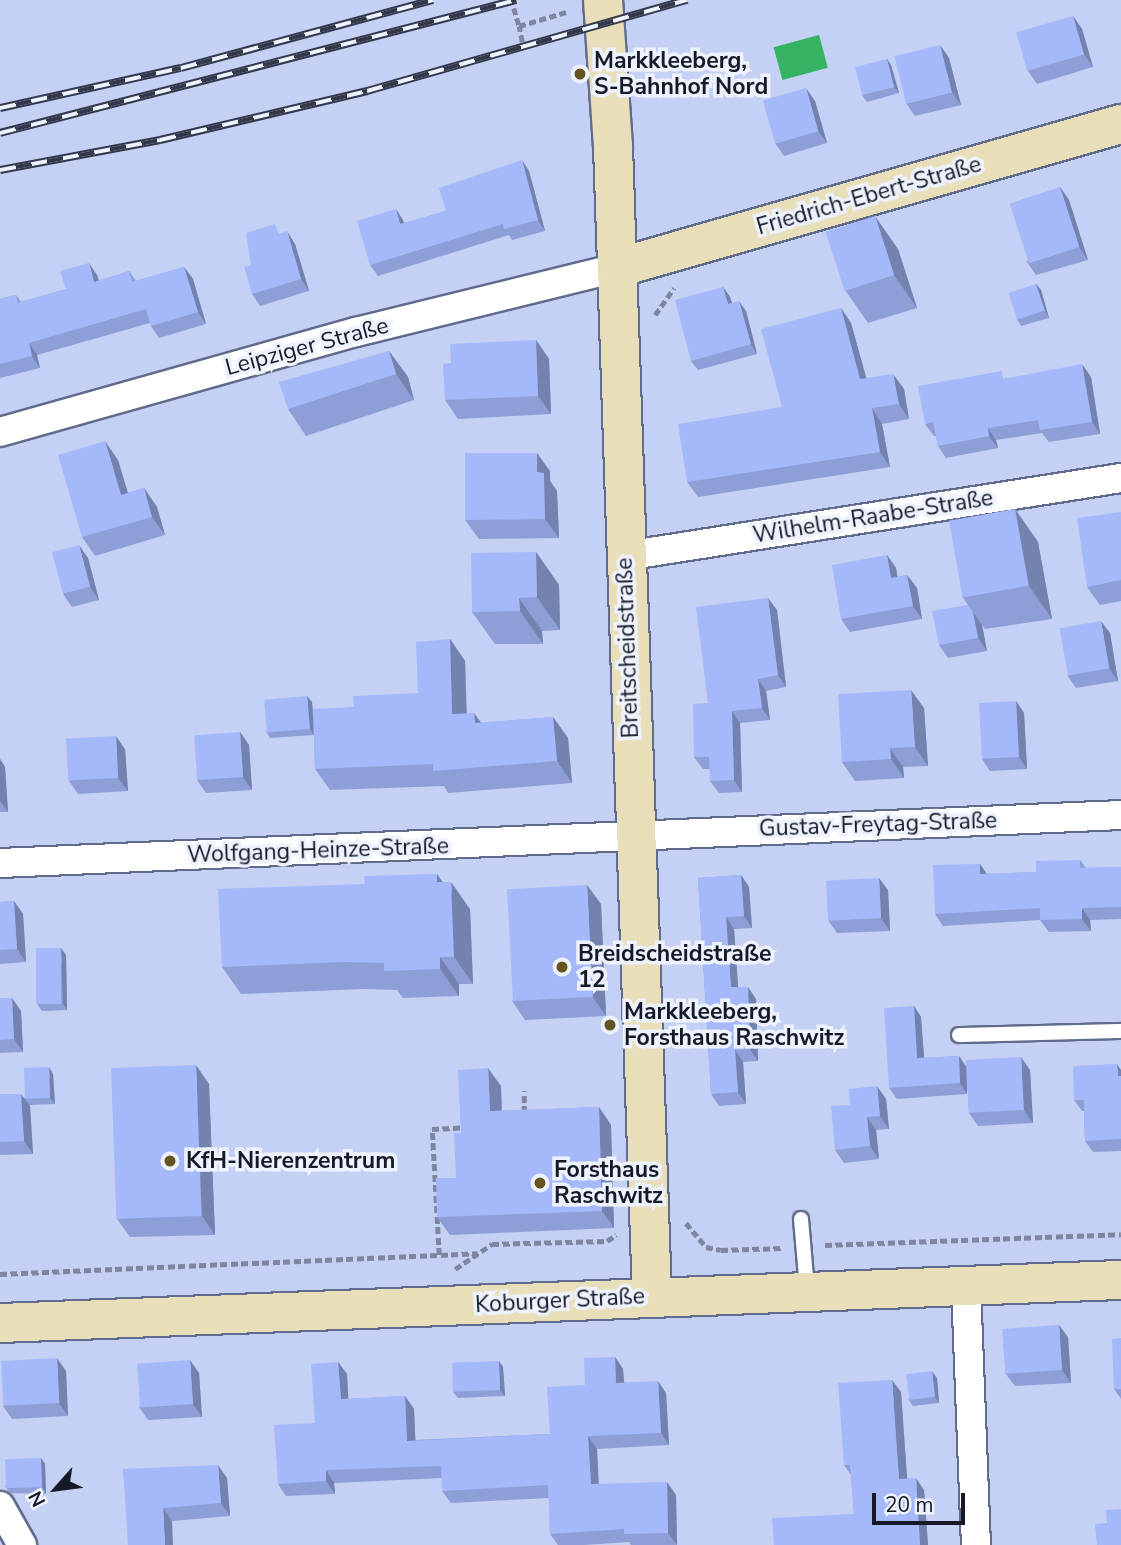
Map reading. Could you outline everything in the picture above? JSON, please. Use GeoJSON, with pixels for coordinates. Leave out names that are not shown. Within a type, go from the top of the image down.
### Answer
{"type":"FeatureCollection","features":[{"type":"Feature","properties":{"kind":"main road","name":"Breitscheidstraße"},"geometry":{"type":"LineString","coordinates":[[586,6],[617,268],[652,1296]]}},
{"type":"Feature","properties":{"kind":"main road","name":"Friedrich-Ebert-Straße"},"geometry":{"type":"LineString","coordinates":[[617,268],[1121,124]]}},
{"type":"Feature","properties":{"kind":"main road","name":"Koburger Straße"},"geometry":{"type":"LineString","coordinates":[[0,1323],[1121,1280]]}},
{"type":"Feature","properties":{"kind":"street","name":"Leipziger Straße"},"geometry":{"type":"LineString","coordinates":[[0,432],[356,332],[617,268]]}},
{"type":"Feature","properties":{"kind":"street","name":"Wilhelm-Raabe-Straße"},"geometry":{"type":"LineString","coordinates":[[625,556],[1121,478]]}},
{"type":"Feature","properties":{"kind":"street","name":"Gustav-Freytag-Straße"},"geometry":{"type":"LineString","coordinates":[[635,837],[1121,815]]}},
{"type":"Feature","properties":{"kind":"street","name":"Wolfgang-Heinze-Straße"},"geometry":{"type":"LineString","coordinates":[[0,863],[635,837]]}},
{"type":"Feature","properties":{"kind":"street"},"geometry":{"type":"LineString","coordinates":[[966,1286],[976,1545]]}},
{"type":"Feature","properties":{"kind":"street"},"geometry":{"type":"LineString","coordinates":[[0,1506],[22,1545]]}},
{"type":"Feature","properties":{"kind":"lane"},"geometry":{"type":"LineString","coordinates":[[959,1035],[1121,1031]]}},
{"type":"Feature","properties":{"kind":"lane"},"geometry":{"type":"LineString","coordinates":[[801,1219],[807,1291]]}},
{"type":"Feature","properties":{"kind":"path"},"geometry":{"type":"LineString","coordinates":[[519,26],[586,6]]}},
{"type":"Feature","properties":{"kind":"path"},"geometry":{"type":"LineString","coordinates":[[514,8],[522,42]]}},
{"type":"Feature","properties":{"kind":"path"},"geometry":{"type":"LineString","coordinates":[[514,1113],[526,1113],[524,1091]]}},
{"type":"Feature","properties":{"kind":"path"},"geometry":{"type":"LineString","coordinates":[[439,1255],[432,1129],[482,1126]]}},
{"type":"Feature","properties":{"kind":"path"},"geometry":{"type":"LineString","coordinates":[[684,1220],[699,1241],[720,1250],[1121,1234]]}},
{"type":"Feature","properties":{"kind":"path"},"geometry":{"type":"LineString","coordinates":[[0,1274],[478,1253],[492,1244],[607,1241],[617,1235],[618,1226]]}},
{"type":"Feature","properties":{"kind":"path"},"geometry":{"type":"LineString","coordinates":[[393,1249],[394,1257]]}},
{"type":"Feature","properties":{"kind":"shaded area"},"geometry":{"type":"Polygon","coordinates":[[[819,35],[828,68],[782,80],[774,47],[819,35]]]}},
{"type":"Feature","properties":{"kind":"building"},"geometry":{"type":"Polygon","coordinates":[[[1073,16],[1084,54],[1027,71],[1016,32],[1073,16]]]}},
{"type":"Feature","properties":{"kind":"building"},"geometry":{"type":"Polygon","coordinates":[[[940,45],[952,93],[906,104],[894,56],[940,45]]]}},
{"type":"Feature","properties":{"kind":"building"},"geometry":{"type":"Polygon","coordinates":[[[887,59],[894,87],[862,95],[855,67],[887,59]]]}},
{"type":"Feature","properties":{"kind":"building"},"geometry":{"type":"Polygon","coordinates":[[[806,88],[818,131],[775,144],[763,100],[806,88]]]}},
{"type":"Feature","properties":{"kind":"building"},"geometry":{"type":"Polygon","coordinates":[[[522,160],[538,220],[504,229],[503,224],[370,265],[357,221],[396,209],[400,224],[446,211],[439,188],[522,160]]]}},
{"type":"Feature","properties":{"kind":"building"},"geometry":{"type":"Polygon","coordinates":[[[1060,187],[1079,247],[1029,263],[1010,203],[1060,187]]]}},
{"type":"Feature","properties":{"kind":"building"},"geometry":{"type":"Polygon","coordinates":[[[875,216],[894,275],[845,291],[826,232],[875,216]]]}},
{"type":"Feature","properties":{"kind":"building"},"geometry":{"type":"Polygon","coordinates":[[[275,224],[279,234],[287,231],[301,279],[252,294],[244,267],[251,265],[246,233],[275,224]]]}},
{"type":"Feature","properties":{"kind":"building"},"geometry":{"type":"Polygon","coordinates":[[[89,263],[94,282],[129,271],[132,282],[184,267],[198,312],[151,326],[146,309],[29,343],[32,356],[0,364],[0,299],[16,295],[18,303],[66,289],[60,271],[89,263]]]}},
{"type":"Feature","properties":{"kind":"building"},"geometry":{"type":"Polygon","coordinates":[[[1036,284],[1045,311],[1017,320],[1008,293],[1036,284]]]}},
{"type":"Feature","properties":{"kind":"building"},"geometry":{"type":"Polygon","coordinates":[[[723,287],[728,304],[739,301],[751,344],[691,361],[675,300],[723,287]]]}},
{"type":"Feature","properties":{"kind":"building"},"geometry":{"type":"Polygon","coordinates":[[[841,308],[860,379],[893,374],[899,404],[872,408],[880,452],[687,482],[678,424],[782,407],[761,329],[841,308]]]}},
{"type":"Feature","properties":{"kind":"building"},"geometry":{"type":"Polygon","coordinates":[[[536,340],[538,396],[445,400],[443,364],[451,363],[450,344],[536,340]]]}},
{"type":"Feature","properties":{"kind":"building"},"geometry":{"type":"Polygon","coordinates":[[[389,351],[396,374],[288,409],[279,382],[389,351]]]}},
{"type":"Feature","properties":{"kind":"building"},"geometry":{"type":"Polygon","coordinates":[[[1082,364],[1092,422],[1040,430],[1038,420],[988,428],[989,436],[938,446],[933,422],[925,424],[918,386],[1002,371],[1003,379],[1082,364]]]}},
{"type":"Feature","properties":{"kind":"building"},"geometry":{"type":"Polygon","coordinates":[[[105,441],[121,495],[144,488],[152,517],[82,537],[58,455],[105,441]]]}},
{"type":"Feature","properties":{"kind":"building"},"geometry":{"type":"Polygon","coordinates":[[[465,453],[537,453],[537,472],[544,473],[545,519],[465,520],[465,453]]]}},
{"type":"Feature","properties":{"kind":"building"},"geometry":{"type":"Polygon","coordinates":[[[1015,509],[1029,586],[963,597],[949,521],[1015,509]]]}},
{"type":"Feature","properties":{"kind":"building"},"geometry":{"type":"Polygon","coordinates":[[[1121,512],[1121,580],[1087,587],[1077,518],[1121,512]]]}},
{"type":"Feature","properties":{"kind":"building"},"geometry":{"type":"Polygon","coordinates":[[[79,545],[90,587],[63,594],[52,552],[79,545]]]}},
{"type":"Feature","properties":{"kind":"building"},"geometry":{"type":"Polygon","coordinates":[[[536,552],[537,597],[519,598],[520,611],[472,612],[471,553],[536,552]]]}},
{"type":"Feature","properties":{"kind":"building"},"geometry":{"type":"Polygon","coordinates":[[[887,555],[891,578],[907,575],[913,606],[841,619],[832,565],[887,555]]]}},
{"type":"Feature","properties":{"kind":"building"},"geometry":{"type":"Polygon","coordinates":[[[768,598],[778,675],[758,679],[762,708],[732,711],[734,780],[710,781],[709,757],[694,757],[693,704],[708,703],[696,607],[768,598]]]}},
{"type":"Feature","properties":{"kind":"building"},"geometry":{"type":"Polygon","coordinates":[[[968,605],[973,612],[978,638],[939,645],[932,611],[968,605]]]}},
{"type":"Feature","properties":{"kind":"building"},"geometry":{"type":"Polygon","coordinates":[[[1101,621],[1109,668],[1068,676],[1060,628],[1101,621]]]}},
{"type":"Feature","properties":{"kind":"building"},"geometry":{"type":"Polygon","coordinates":[[[450,639],[452,714],[474,713],[475,723],[553,717],[557,761],[433,771],[433,764],[315,769],[313,709],[354,707],[353,696],[418,693],[416,642],[450,639]]]}},
{"type":"Feature","properties":{"kind":"building"},"geometry":{"type":"Polygon","coordinates":[[[911,690],[915,747],[890,748],[891,759],[842,762],[838,694],[911,690]]]}},
{"type":"Feature","properties":{"kind":"building"},"geometry":{"type":"Polygon","coordinates":[[[307,696],[310,729],[267,733],[264,700],[307,696]]]}},
{"type":"Feature","properties":{"kind":"building"},"geometry":{"type":"Polygon","coordinates":[[[1016,701],[1019,757],[982,759],[979,703],[1016,701]]]}},
{"type":"Feature","properties":{"kind":"building"},"geometry":{"type":"Polygon","coordinates":[[[240,732],[243,777],[197,780],[194,735],[240,732]]]}},
{"type":"Feature","properties":{"kind":"building"},"geometry":{"type":"Polygon","coordinates":[[[116,736],[118,778],[68,781],[66,739],[116,736]]]}},
{"type":"Feature","properties":{"kind":"building"},"geometry":{"type":"Polygon","coordinates":[[[1080,860],[1080,868],[1121,867],[1121,907],[1082,908],[1082,919],[1040,920],[1040,908],[935,914],[933,865],[980,864],[980,874],[1036,872],[1036,861],[1080,860]]]}},
{"type":"Feature","properties":{"kind":"building"},"geometry":{"type":"Polygon","coordinates":[[[437,874],[437,882],[451,882],[454,957],[440,957],[440,969],[384,971],[384,963],[344,962],[222,967],[218,889],[365,884],[364,876],[437,874]]]}},
{"type":"Feature","properties":{"kind":"building"},"geometry":{"type":"Polygon","coordinates":[[[741,875],[744,916],[726,917],[731,987],[748,987],[750,1049],[735,1050],[738,1092],[711,1094],[698,878],[741,875]]]}},
{"type":"Feature","properties":{"kind":"building"},"geometry":{"type":"Polygon","coordinates":[[[879,878],[881,918],[828,921],[826,881],[879,878]]]}},
{"type":"Feature","properties":{"kind":"building"},"geometry":{"type":"Polygon","coordinates":[[[587,885],[593,997],[513,1001],[507,889],[587,885]]]}},
{"type":"Feature","properties":{"kind":"building"},"geometry":{"type":"Polygon","coordinates":[[[14,901],[17,949],[0,950],[0,902],[14,901]]]}},
{"type":"Feature","properties":{"kind":"building"},"geometry":{"type":"Polygon","coordinates":[[[36,948],[61,948],[61,1004],[36,1004],[36,948]]]}},
{"type":"Feature","properties":{"kind":"building"},"geometry":{"type":"Polygon","coordinates":[[[0,998],[12,998],[14,1039],[0,1040],[0,998]]]}},
{"type":"Feature","properties":{"kind":"building"},"geometry":{"type":"Polygon","coordinates":[[[914,1006],[917,1058],[959,1056],[960,1083],[889,1088],[884,1008],[914,1006]]]}},
{"type":"Feature","properties":{"kind":"building"},"geometry":{"type":"Polygon","coordinates":[[[1021,1057],[1024,1110],[969,1113],[966,1060],[1021,1057]]]}},
{"type":"Feature","properties":{"kind":"building"},"geometry":{"type":"Polygon","coordinates":[[[1117,1064],[1118,1076],[1121,1076],[1121,1139],[1085,1141],[1084,1100],[1074,1100],[1073,1066],[1117,1064]]]}},
{"type":"Feature","properties":{"kind":"building","name":"KfH-Nierenzentrum"},"geometry":{"type":"Polygon","coordinates":[[[196,1065],[201,1216],[116,1219],[111,1068],[196,1065]]]}},
{"type":"Feature","properties":{"kind":"building"},"geometry":{"type":"Polygon","coordinates":[[[49,1067],[50,1098],[25,1099],[24,1068],[49,1067]]]}},
{"type":"Feature","properties":{"kind":"building"},"geometry":{"type":"Polygon","coordinates":[[[488,1068],[490,1111],[599,1107],[602,1211],[437,1217],[436,1178],[456,1178],[454,1133],[461,1133],[458,1070],[488,1068]]]}},
{"type":"Feature","properties":{"kind":"building"},"geometry":{"type":"Polygon","coordinates":[[[877,1086],[880,1116],[867,1117],[870,1146],[835,1150],[831,1106],[850,1105],[849,1089],[877,1086]]]}},
{"type":"Feature","properties":{"kind":"building"},"geometry":{"type":"Polygon","coordinates":[[[0,1094],[21,1094],[24,1141],[0,1142],[0,1094]]]}},
{"type":"Feature","properties":{"kind":"building"},"geometry":{"type":"Polygon","coordinates":[[[1059,1325],[1062,1370],[1005,1374],[1002,1329],[1059,1325]]]}},
{"type":"Feature","properties":{"kind":"building"},"geometry":{"type":"Polygon","coordinates":[[[1121,1338],[1121,1389],[1114,1389],[1112,1339],[1121,1338]]]}},
{"type":"Feature","properties":{"kind":"building"},"geometry":{"type":"Polygon","coordinates":[[[615,1357],[616,1383],[658,1381],[661,1433],[588,1436],[591,1484],[667,1482],[668,1533],[624,1534],[624,1529],[550,1534],[548,1485],[442,1491],[441,1466],[326,1470],[326,1481],[278,1484],[274,1425],[315,1423],[311,1364],[338,1362],[341,1399],[405,1396],[407,1441],[550,1434],[547,1387],[585,1385],[584,1358],[615,1357]]]}},
{"type":"Feature","properties":{"kind":"building"},"geometry":{"type":"Polygon","coordinates":[[[57,1358],[59,1403],[3,1406],[1,1361],[57,1358]]]}},
{"type":"Feature","properties":{"kind":"building"},"geometry":{"type":"Polygon","coordinates":[[[190,1360],[193,1404],[140,1408],[137,1364],[190,1360]]]}},
{"type":"Feature","properties":{"kind":"building"},"geometry":{"type":"Polygon","coordinates":[[[499,1361],[500,1390],[453,1392],[452,1363],[499,1361]]]}},
{"type":"Feature","properties":{"kind":"building"},"geometry":{"type":"Polygon","coordinates":[[[932,1371],[935,1397],[909,1400],[906,1374],[932,1371]]]}},
{"type":"Feature","properties":{"kind":"building"},"geometry":{"type":"Polygon","coordinates":[[[892,1380],[899,1479],[916,1478],[920,1545],[774,1545],[772,1518],[854,1514],[850,1465],[844,1465],[838,1383],[892,1380]]]}},
{"type":"Feature","properties":{"kind":"building"},"geometry":{"type":"Polygon","coordinates":[[[41,1458],[42,1487],[6,1488],[5,1459],[41,1458]]]}},
{"type":"Feature","properties":{"kind":"building"},"geometry":{"type":"Polygon","coordinates":[[[218,1465],[221,1503],[163,1508],[165,1545],[128,1545],[123,1469],[218,1465]]]}},
{"type":"Feature","properties":{"kind":"building"},"geometry":{"type":"Polygon","coordinates":[[[1121,1509],[1121,1545],[1097,1545],[1095,1524],[1107,1523],[1106,1510],[1121,1509]]]}},
{"type":"Feature","properties":{"kind":"railway"},"geometry":{"type":"LineString","coordinates":[[0,108],[181,68],[433,0]]}},
{"type":"Feature","properties":{"kind":"railway"},"geometry":{"type":"LineString","coordinates":[[0,133],[516,0]]}},
{"type":"Feature","properties":{"kind":"railway"},"geometry":{"type":"LineString","coordinates":[[0,170],[160,140],[367,91],[687,0]]}},
{"type":"Feature","properties":{"kind":"place","name":"Markkleeberg, S-Bahnhof Nord"},"geometry":{"type":"Point","coordinates":[580,74]}},
{"type":"Feature","properties":{"kind":"place","name":"Breidscheidstraße 12"},"geometry":{"type":"Point","coordinates":[562,967]}},
{"type":"Feature","properties":{"kind":"place","name":"Markkleeberg, Forsthaus Raschwitz"},"geometry":{"type":"Point","coordinates":[610,1025]}},
{"type":"Feature","properties":{"kind":"place","name":"KfH-Nierenzentrum"},"geometry":{"type":"Point","coordinates":[170,1161]}},
{"type":"Feature","properties":{"kind":"place","name":"Forsthaus Raschwitz"},"geometry":{"type":"Point","coordinates":[540,1183]}}]}
